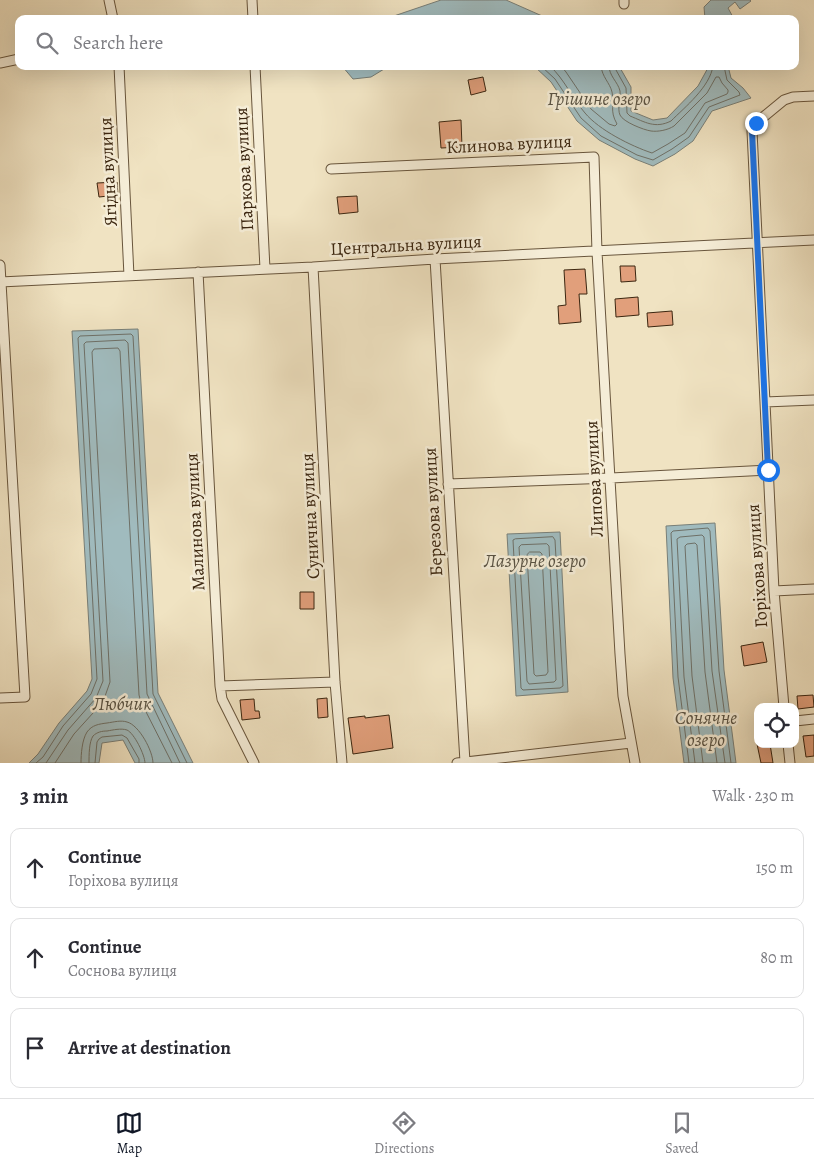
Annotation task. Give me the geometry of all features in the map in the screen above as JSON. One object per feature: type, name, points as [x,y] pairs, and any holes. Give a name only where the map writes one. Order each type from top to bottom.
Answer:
[{"type":"street","points":[[109,0],[113,15]]},
{"type":"street","points":[[252,0],[253,15]]},
{"type":"street","points":[[0,64],[15,60]]},
{"type":"street","name":"Ягідна вулиця","points":[[119,70],[129,276]]},
{"type":"street","name":"Паркова вулиця","points":[[255,70],[265,270]]},
{"type":"street","name":"Горіхова вулиця","points":[[784,703],[774,591],[752,131],[756,123],[784,100],[793,97],[814,96]]},
{"type":"street","name":"Клинова вулиця","points":[[331,169],[594,157],[597,252]]},
{"type":"street","name":"Центральна вулиця","points":[[0,282],[265,270],[435,259],[814,240]]},
{"type":"street","name":"Липова вулиця","points":[[597,252],[620,654],[624,696],[635,763]]},
{"type":"street","name":"Березова вулиця","points":[[435,259],[461,763]]},
{"type":"street","points":[[0,265],[25,697],[0,698]]},
{"type":"street","name":"Сунична вулиця","points":[[313,267],[335,682],[342,763]]},
{"type":"street","name":"Малинова вулиця","points":[[198,272],[220,686],[222,699],[254,763]]},
{"type":"street","points":[[764,402],[814,400]]},
{"type":"street","points":[[448,484],[768,470]]},
{"type":"street","points":[[774,591],[814,589]]},
{"type":"street","points":[[220,686],[335,682]]},
{"type":"street","points":[[799,721],[814,719]]},
{"type":"street","points":[[461,763],[631,742]]},
{"type":"street","points":[[788,748],[790,763]]},
{"type":"water","points":[[441,0],[506,0],[540,15],[397,15]]},
{"type":"water","points":[[711,0],[751,1],[740,9],[735,2],[728,8],[732,15],[705,15],[704,7]]},
{"type":"water","points":[[345,70],[382,70],[371,77],[353,79]]},
{"type":"water","name":"Грішине озеро","points":[[538,70],[621,70],[631,87],[631,111],[653,120],[667,118],[698,86],[707,70],[729,70],[731,78],[751,98],[712,111],[693,141],[653,166],[635,159],[599,140],[577,121],[551,82]]},
{"type":"water","name":"Любчик","points":[[138,329],[158,693],[193,763],[135,763],[123,740],[102,743],[99,763],[29,763],[38,754],[59,723],[87,691],[92,679],[72,331]]},
{"type":"water","name":"Сонячне озеро","points":[[715,523],[724,670],[736,763],[684,763],[673,678],[666,526]]},
{"type":"water","name":"Лазурне озеро","points":[[560,532],[568,692],[516,696],[507,534]]},
{"type":"building","points":[[483,77],[486,91],[471,95],[468,80]]},
{"type":"building","points":[[461,120],[462,147],[441,148],[439,122]]},
{"type":"building","points":[[117,182],[118,195],[99,197],[97,183]]},
{"type":"building","points":[[357,196],[358,212],[339,214],[337,197]]},
{"type":"building","points":[[620,266],[635,266],[636,281],[621,282]]},
{"type":"building","points":[[585,269],[587,294],[579,294],[581,322],[559,324],[558,306],[566,305],[564,270]]},
{"type":"building","points":[[638,297],[639,315],[616,317],[615,299]]},
{"type":"building","points":[[672,311],[673,325],[648,327],[647,313]]},
{"type":"building","points":[[300,592],[314,592],[314,609],[300,609]]},
{"type":"building","points":[[763,642],[767,662],[744,666],[741,646]]},
{"type":"building","points":[[813,695],[814,707],[799,709],[797,696]]},
{"type":"building","points":[[327,698],[328,717],[318,718],[317,699]]},
{"type":"building","points":[[254,699],[255,711],[259,711],[260,718],[242,720],[240,700]]},
{"type":"building","points":[[389,715],[393,748],[353,754],[348,718]]},
{"type":"building","points":[[814,735],[814,756],[806,757],[803,736]]},
{"type":"building","points":[[758,748],[771,748],[773,763],[761,763]]},
{"type":"route","points":[[756,123],[752,131],[768,470]]}]
